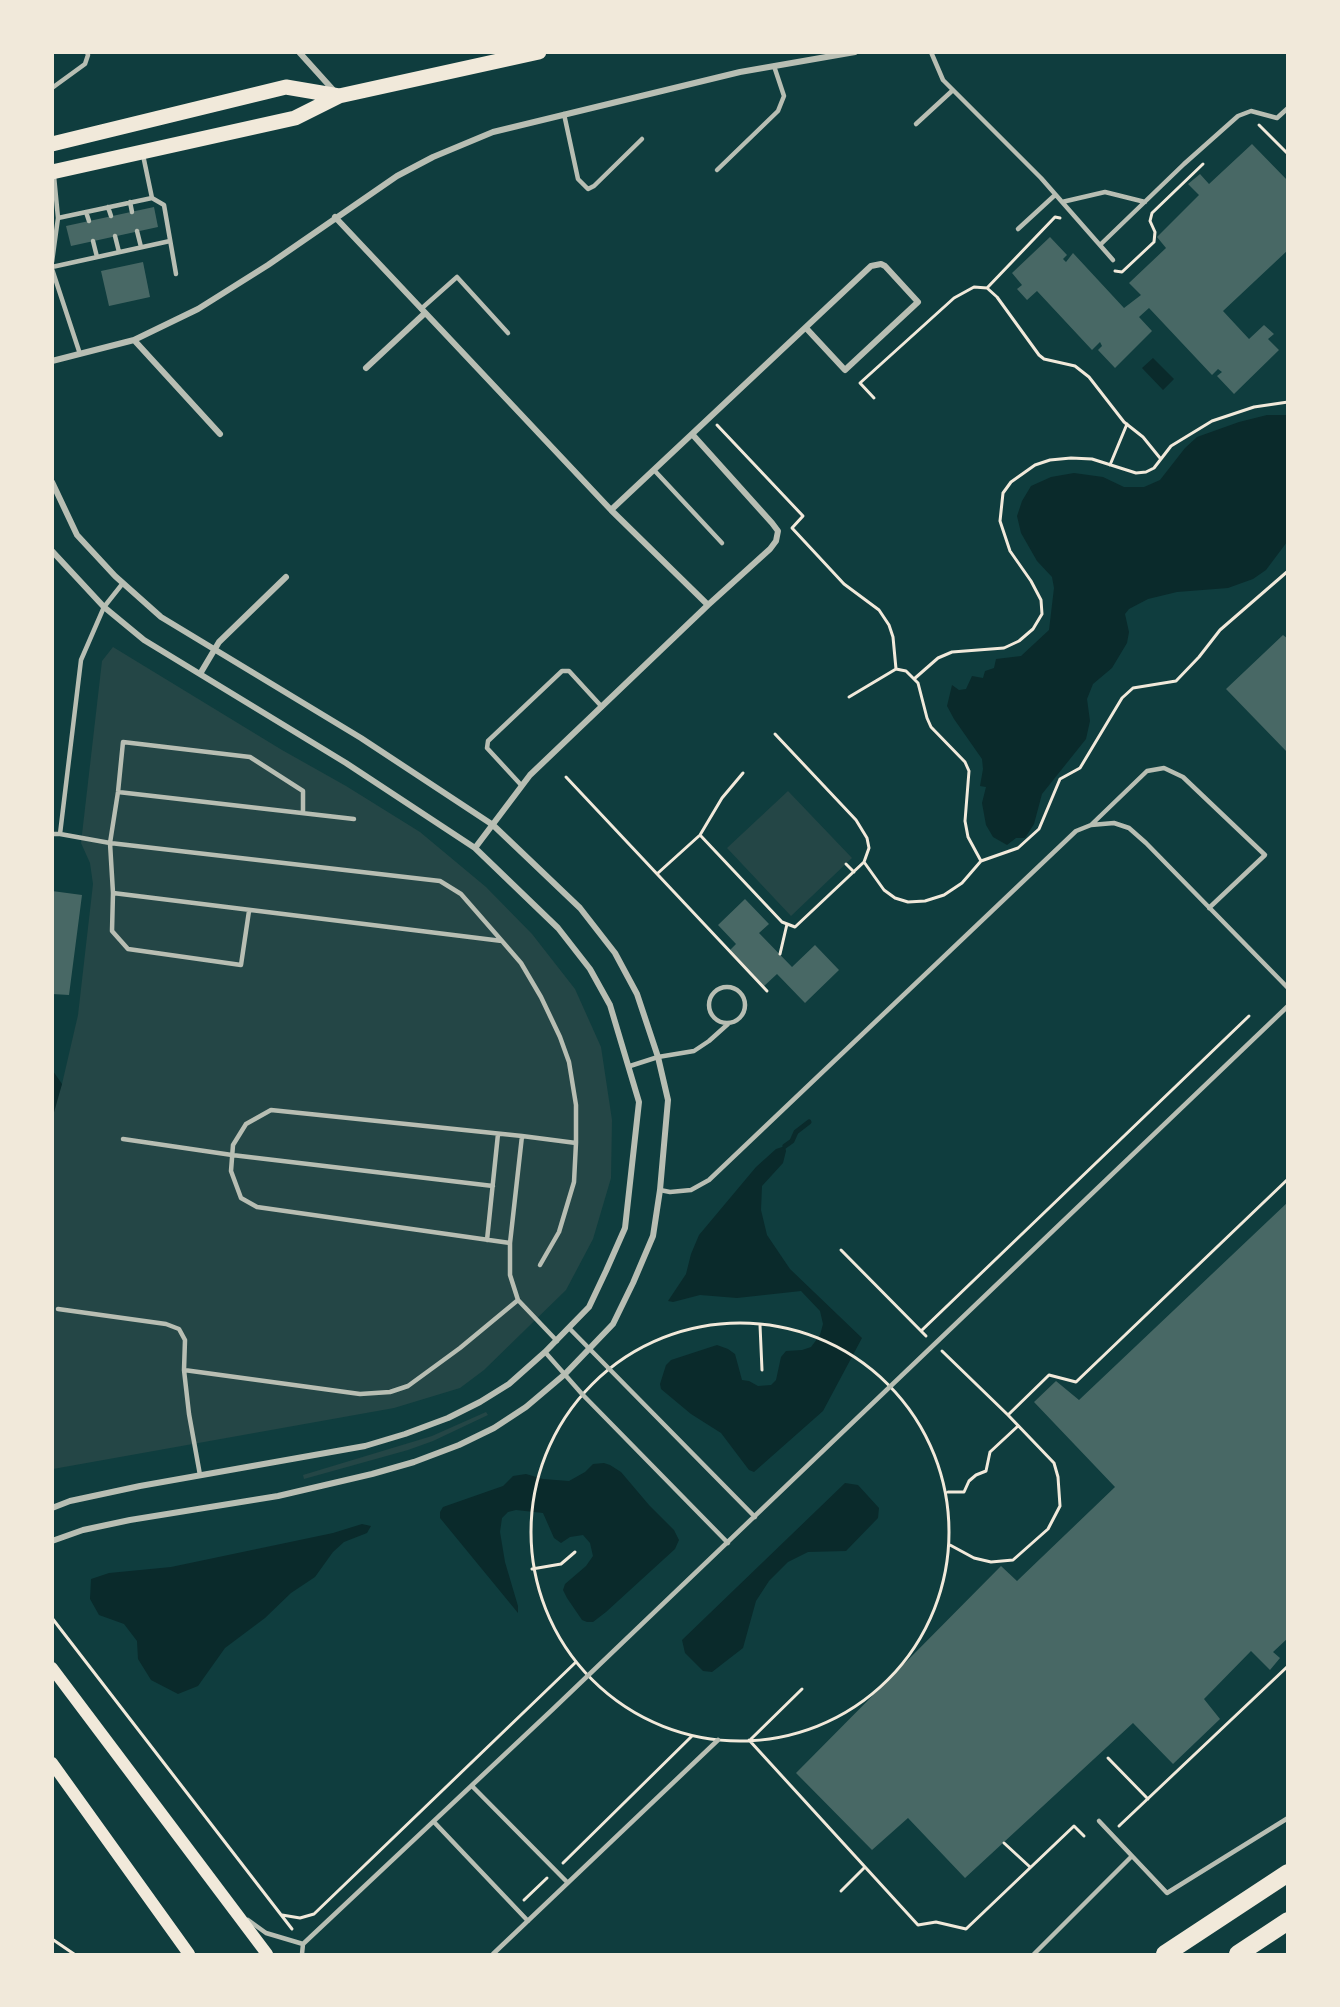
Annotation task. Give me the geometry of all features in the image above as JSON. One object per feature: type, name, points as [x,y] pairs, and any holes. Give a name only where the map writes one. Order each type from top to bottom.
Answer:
[{"type":"highway","points":[[1165,1954],[1287,1873]]},
{"type":"highway","points":[[1238,1954],[1287,1921]]},
{"type":"main road","points":[[53,172],[295,118],[339,96],[540,52]]},
{"type":"main road","points":[[52,144],[286,87],[339,96]]},
{"type":"main road","points":[[52,1668],[267,1954]]},
{"type":"main road","points":[[52,1763],[189,1954]]},
{"type":"street","points":[[299,52],[339,96]]},
{"type":"street","points":[[52,361],[135,340],[198,309],[268,265],[397,176],[433,157],[493,132],[740,72],[855,52]]},
{"type":"street","points":[[335,217],[611,510],[708,605]]},
{"type":"street","points":[[611,510],[806,327],[876,264],[885,266],[918,302],[845,370],[806,327]]},
{"type":"street","points":[[366,368],[423,311]]},
{"type":"street","points":[[135,340],[220,434]]},
{"type":"street","points":[[475,848],[530,775],[776,541],[778,531],[692,434]]},
{"type":"street","points":[[52,482],[77,535],[123,583],[161,616],[361,738],[493,825],[580,908],[615,953],[637,994],[658,1057],[668,1100],[660,1190],[653,1236],[633,1283],[613,1324],[565,1374],[526,1407],[494,1428],[459,1445],[414,1462],[372,1474],[278,1496],[130,1520],[83,1530],[52,1541]]},
{"type":"street","points":[[52,551],[104,607],[144,640],[345,763],[475,848],[558,928],[590,969],[610,1005],[639,1102],[625,1228],[589,1307],[557,1341],[509,1384],[448,1418],[365,1446],[105,1493],[52,1508]]},
{"type":"street","points":[[200,674],[219,642],[286,577]]},
{"type":"lane","points":[[52,88],[85,64],[87,52]]},
{"type":"lane","points":[[931,52],[942,80],[1062,202],[1113,260]]},
{"type":"lane","points":[[717,170],[778,111],[784,96],[774,66]]},
{"type":"lane","points":[[916,124],[953,90]]},
{"type":"lane","points":[[1100,245],[1238,116],[1251,111],[1277,118],[1287,108]]},
{"type":"lane","points":[[564,114],[578,179],[588,189],[594,186],[642,139]]},
{"type":"lane","points":[[142,153],[152,198]]},
{"type":"lane","points":[[53,172],[58,218],[52,266],[80,354]]},
{"type":"lane","points":[[1062,202],[1105,192],[1145,202]]},
{"type":"lane","points":[[1018,229],[1055,195]]},
{"type":"lane","points":[[58,218],[152,198],[164,205],[176,274]]},
{"type":"lane","points":[[130,202],[132,212]]},
{"type":"lane","points":[[108,207],[111,216]]},
{"type":"lane","points":[[86,212],[88,221]]},
{"type":"lane","points":[[137,231],[141,247]]},
{"type":"lane","points":[[115,236],[119,252]]},
{"type":"lane","points":[[93,241],[97,257]]},
{"type":"lane","points":[[52,266],[170,241]]},
{"type":"lane","points":[[423,311],[457,277],[508,333]]},
{"type":"lane","points":[[654,470],[722,543]]},
{"type":"lane","points":[[60,834],[81,660],[104,607],[123,583]]},
{"type":"lane","points":[[522,786],[487,748],[488,741],[562,671],[569,671],[602,707]]},
{"type":"lane","points":[[249,911],[241,965],[128,949],[112,931],[113,894],[110,843],[123,742],[250,756],[303,791],[303,813]]},
{"type":"lane","points":[[1091,825],[1147,771],[1164,768],[1183,777],[1264,855],[1209,908]]},
{"type":"lane","points":[[118,792],[354,819]]},
{"type":"lane","points":[[660,1190],[670,1192],[691,1190],[709,1180],[1076,831],[1091,825],[1113,823],[1128,828],[1146,843],[1287,988]]},
{"type":"lane","points":[[52,834],[110,843],[440,880],[460,894],[521,963],[541,997],[566,1054],[576,1106],[574,1182],[558,1232],[540,1265]]},
{"type":"lane","points":[[113,894],[502,941]]},
{"type":"lane","points":[[630,1066],[658,1057],[694,1051],[728,1024],[736,1022],[746,1007],[744,998],[740,991],[731,987],[723,987],[710,999],[709,1008],[712,1016],[719,1022],[728,1024]]},
{"type":"lane","points":[[302,1954],[303,1944],[728,1543],[1287,1006]]},
{"type":"lane","points":[[510,1243],[257,1207],[241,1198],[231,1171],[233,1145],[246,1124],[271,1110],[576,1143]]},
{"type":"lane","points":[[487,1240],[498,1134]]},
{"type":"lane","points":[[522,1136],[510,1243],[510,1275],[518,1300],[557,1341]]},
{"type":"lane","points":[[123,1139],[232,1155],[493,1186]]},
{"type":"lane","points":[[184,1370],[360,1394],[390,1392],[408,1386],[460,1348],[518,1300]]},
{"type":"lane","points":[[58,1309],[166,1324],[179,1329],[185,1340],[184,1370],[200,1476]]},
{"type":"lane","points":[[569,1328],[755,1517]]},
{"type":"lane","points":[[545,1352],[582,1394],[728,1543]]},
{"type":"lane","points":[[493,1954],[718,1740]]},
{"type":"lane","points":[[472,1786],[568,1883]]},
{"type":"lane","points":[[1099,1821],[1167,1893],[1287,1818]]},
{"type":"lane","points":[[434,1822],[528,1921]]},
{"type":"lane","points":[[1034,1954],[1132,1856]]},
{"type":"lane","points":[[223,1895],[250,1922],[266,1932],[303,1944]]},
{"type":"path","points":[[874,398],[860,383],[954,298],[974,287],[987,288],[997,297],[1039,355],[1076,366],[1089,377],[1127,424],[1153,447],[1161,459]]},
{"type":"path","points":[[914,679],[938,658],[952,652],[1004,648],[1019,641],[1033,629],[1042,614],[1041,600],[1010,551],[1000,521],[1003,493],[1011,482],[1035,465],[1050,460],[1071,458],[1092,459],[1136,473],[1146,472],[1154,468],[1171,446],[1212,421],[1254,407],[1287,402]]},
{"type":"path","points":[[710,417],[802,516],[792,528],[844,584],[879,610],[889,625],[893,637],[896,669]]},
{"type":"path","points":[[1110,465],[1127,424]]},
{"type":"path","points":[[864,862],[884,890],[895,898],[908,902],[925,901],[944,895],[962,883],[981,861],[1018,848],[1039,829],[1060,779],[1080,768],[1122,698],[1133,688],[1176,681],[1220,630],[1287,571]]},
{"type":"path","points":[[849,697],[896,669],[906,672],[918,683],[924,711],[932,728],[965,762],[969,771],[965,821],[968,837],[981,861]]},
{"type":"path","points":[[700,835],[782,922],[795,927],[864,862],[869,848],[867,838],[856,820],[775,734]]},
{"type":"path","points":[[658,873],[700,835],[722,798],[743,773]]},
{"type":"path","points":[[566,777],[767,992]]},
{"type":"path","points":[[846,864],[854,872]]},
{"type":"path","points":[[780,954],[787,924]]},
{"type":"path","points":[[921,1331],[1249,1016]]},
{"type":"path","points":[[1008,1414],[1049,1375],[1076,1382],[1287,1179]]},
{"type":"path","points":[[841,1250],[935,1345],[1008,1414],[1054,1463],[1058,1477],[1060,1506],[1048,1528],[1013,1560],[991,1562],[974,1558],[949,1545]]},
{"type":"path","points":[[745,1323],[760,1325],[780,1327],[830,1344],[856,1359],[891,1387],[913,1411],[936,1452],[948,1492],[950,1558],[931,1618],[908,1658],[882,1684],[837,1720],[783,1735],[749,1740],[702,1740],[656,1723],[612,1698],[567,1652],[538,1599],[532,1569],[531,1520],[537,1475],[549,1443],[582,1394],[609,1370],[643,1347],[702,1326],[745,1323]]},
{"type":"path","points":[[760,1325],[762,1370]]},
{"type":"path","points":[[948,1492],[964,1492],[969,1481],[986,1471],[990,1452],[1018,1426]]},
{"type":"path","points":[[532,1569],[561,1564],[575,1552]]},
{"type":"path","points":[[52,1618],[303,1944]]},
{"type":"path","points":[[280,1915],[300,1918],[314,1914],[576,1662]]},
{"type":"path","points":[[1111,1834],[1287,1666]]},
{"type":"path","points":[[749,1740],[802,1689]]},
{"type":"path","points":[[516,1908],[692,1736]]},
{"type":"path","points":[[749,1740],[918,1925],[936,1922],[966,1929],[1074,1826],[1084,1836]]},
{"type":"path","points":[[1108,1758],[1148,1799]]},
{"type":"path","points":[[1004,1843],[1030,1866]]},
{"type":"path","points":[[841,1891],[866,1866]]},
{"type":"path","points":[[52,1939],[74,1954]]},
{"type":"shaded area","points":[[1153,358],[1174,379],[1163,390],[1142,368]]},
{"type":"shaded area","points":[[1267,415],[1287,415],[1287,542],[1266,570],[1253,579],[1228,588],[1177,592],[1148,599],[1129,609],[1125,614],[1129,632],[1127,643],[1112,668],[1093,684],[1087,699],[1090,721],[1086,739],[1042,794],[1034,824],[1025,838],[1016,838],[1007,845],[993,837],[986,825],[982,803],[986,787],[980,786],[982,759],[947,706],[952,685],[959,690],[966,689],[972,676],[983,678],[985,671],[994,668],[996,659],[1021,656],[1049,630],[1054,588],[1052,577],[1037,561],[1021,533],[1017,516],[1022,501],[1031,486],[1051,477],[1074,473],[1103,477],[1124,487],[1144,487],[1160,480],[1185,448],[1197,437]]},
{"type":"shaded area","points":[[113,647],[420,832],[486,887],[532,934],[575,989],[601,1047],[612,1120],[611,1178],[593,1239],[566,1290],[484,1370],[460,1388],[394,1408],[53,1469],[52,1113],[62,1084],[78,1015],[93,884],[90,863],[81,843],[102,661]]},
{"type":"shaded area","points":[[788,791],[852,858],[791,916],[727,848]]},
{"type":"shaded area","points":[[53,1071],[62,1084],[53,1116]]},
{"type":"shaded area","points":[[785,1146],[783,1163],[762,1186],[761,1210],[767,1235],[790,1269],[862,1338],[823,1411],[754,1472],[749,1470],[721,1433],[691,1414],[661,1389],[660,1384],[666,1365],[671,1360],[717,1345],[735,1354],[742,1380],[758,1386],[771,1385],[776,1380],[781,1357],[786,1351],[811,1347],[820,1335],[823,1324],[820,1311],[801,1291],[737,1298],[700,1295],[673,1302],[668,1301],[686,1274],[699,1235],[756,1167],[776,1149]]},
{"type":"shaded area","points":[[486,1412],[488,1415],[433,1441],[304,1479],[303,1475],[432,1436]]},
{"type":"shaded area","points":[[604,1463],[621,1472],[674,1530],[679,1540],[675,1549],[593,1622],[582,1620],[563,1590],[565,1584],[586,1566],[593,1556],[590,1543],[583,1535],[570,1537],[561,1543],[554,1538],[543,1513],[516,1510],[508,1512],[502,1518],[500,1532],[505,1562],[518,1613],[440,1518],[443,1507],[503,1486],[513,1476],[526,1474],[543,1479],[569,1481],[585,1472],[593,1464]]},
{"type":"shaded area","points":[[845,1483],[858,1485],[879,1508],[878,1518],[846,1551],[808,1552],[788,1562],[769,1581],[756,1601],[743,1648],[712,1672],[703,1671],[685,1653],[682,1640]]},
{"type":"shaded area","points":[[362,1524],[371,1526],[367,1533],[344,1542],[333,1552],[315,1577],[291,1593],[265,1618],[225,1648],[198,1686],[178,1694],[151,1680],[138,1659],[137,1641],[124,1624],[99,1615],[90,1599],[91,1579],[109,1573],[171,1567],[333,1533]]},
{"type":"building","points":[[1252,144],[1288,181],[1288,250],[1223,311],[1249,339],[1264,325],[1274,334],[1268,339],[1279,350],[1234,394],[1217,376],[1222,372],[1218,369],[1212,375],[1149,308],[1139,317],[1152,331],[1115,368],[1098,350],[1102,346],[1100,342],[1092,350],[1037,291],[1027,300],[1017,289],[1022,285],[1012,273],[1050,237],[1067,255],[1063,259],[1066,262],[1073,253],[1124,308],[1141,295],[1129,283],[1166,248],[1157,237],[1199,195],[1188,184],[1200,174],[1209,184]]},
{"type":"building","points":[[154,207],[158,227],[71,246],[66,226]]},
{"type":"building","points":[[143,262],[150,297],[109,306],[101,271]]},
{"type":"building","points":[[1283,635],[1288,639],[1288,753],[1226,689]]},
{"type":"building","points":[[52,891],[82,895],[69,995],[52,994]]},
{"type":"building","points":[[745,899],[769,924],[759,933],[792,967],[815,945],[839,970],[805,1003],[777,974],[763,987],[729,951],[736,944],[718,925]]},
{"type":"building","points":[[1288,1202],[1288,1638],[1273,1652],[1280,1658],[1270,1670],[1251,1651],[1204,1699],[1220,1719],[1173,1764],[1133,1723],[965,1878],[908,1818],[872,1850],[796,1773],[1001,1566],[1017,1581],[1115,1487],[1034,1402],[1056,1381],[1079,1400]]},
{"type":"waterway","points":[[785,1146],[792,1141],[796,1132],[809,1122]]}]
